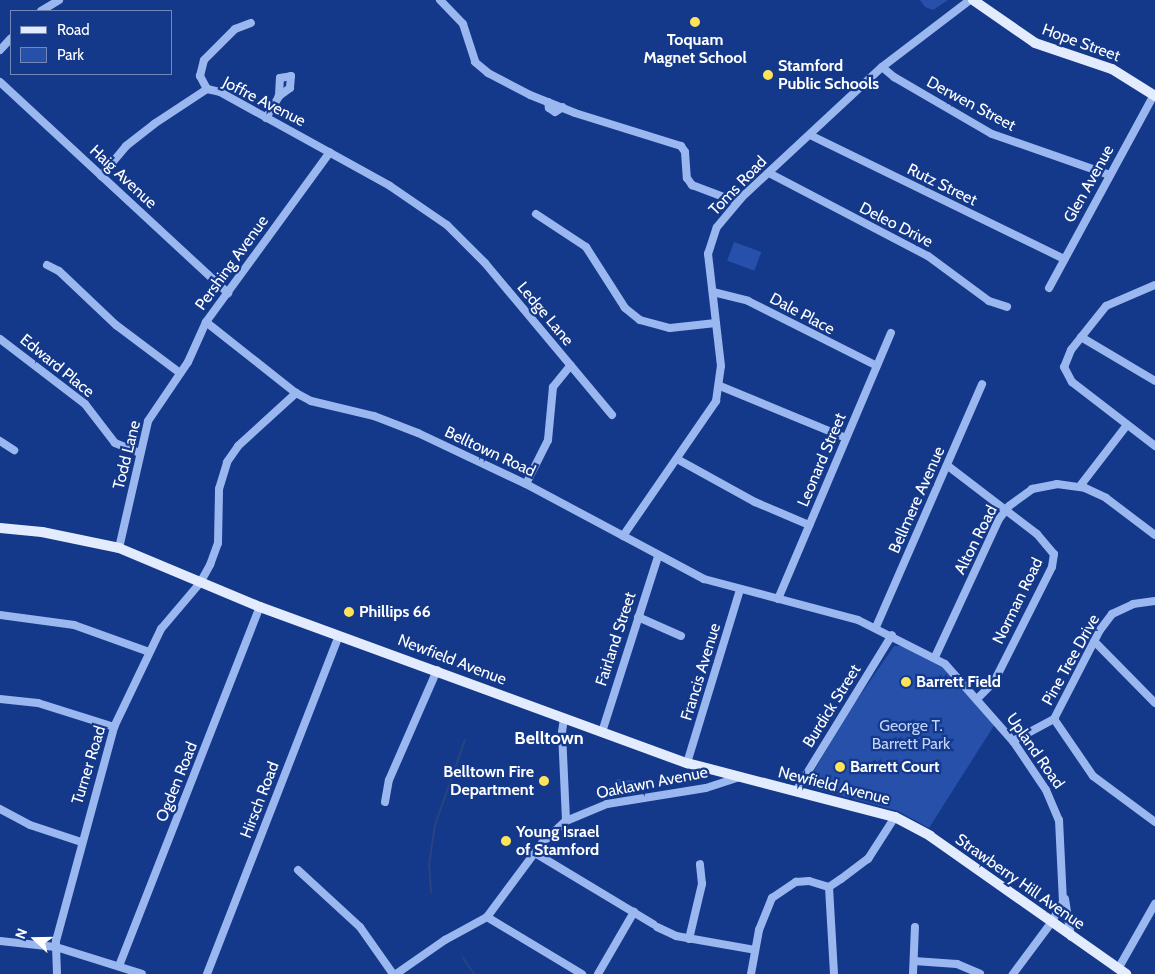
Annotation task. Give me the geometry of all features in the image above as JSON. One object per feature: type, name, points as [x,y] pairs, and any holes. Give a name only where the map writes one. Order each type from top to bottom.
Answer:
[{"type":"main road","name":"Hope Street","points":[[971,0],[1035,42],[1112,69],[1154,95]]},
{"type":"main road","name":"Newfield Avenue","points":[[0,528],[42,532],[119,548],[200,584],[260,607],[437,670],[687,763],[737,778],[796,791],[895,817]]},
{"type":"main road","name":"Strawberry Hill Avenue","points":[[895,817],[930,836],[1051,923],[1122,971]]},
{"type":"street","points":[[43,10],[59,0]]},
{"type":"street","points":[[440,0],[463,24],[472,55],[481,68],[548,102],[681,146],[685,152],[687,178],[692,186],[737,202]]},
{"type":"street","name":"Toms Road","points":[[623,536],[713,408],[720,386],[713,292],[708,260],[710,241],[717,227],[737,202],[882,67],[971,0]]},
{"type":"street","points":[[207,89],[200,76],[204,60],[235,29],[251,23]]},
{"type":"street","points":[[0,50],[10,39]]},
{"type":"street","name":"Derwen Street","points":[[882,67],[894,77],[997,136],[1110,175]]},
{"type":"street","name":"Haig Avenue","points":[[0,82],[228,292]]},
{"type":"street","name":"Joffre Avenue","points":[[100,176],[136,137],[207,89],[220,92],[330,152],[427,210]]},
{"type":"street","name":"Glen Avenue","points":[[1049,288],[1154,95]]},
{"type":"street","points":[[266,118],[279,96]]},
{"type":"street","name":"Rutz Street","points":[[810,135],[1064,259]]},
{"type":"street","name":"Pershing Avenue","points":[[296,393],[206,322],[330,152]]},
{"type":"street","name":"Deleo Drive","points":[[769,173],[928,256],[989,301],[1007,307]]},
{"type":"street","name":"Ledge Lane","points":[[427,210],[464,240],[571,365],[553,387],[548,440],[526,484]]},
{"type":"street","points":[[536,214],[586,248],[625,308],[640,320],[670,328],[716,324]]},
{"type":"street","points":[[47,265],[59,271],[116,325],[180,373]]},
{"type":"street","points":[[1155,285],[1106,306],[1066,357],[1064,371],[1072,382],[1155,446]]},
{"type":"street","name":"Dale Place","points":[[713,292],[748,301],[877,366]]},
{"type":"street","name":"Todd Lane","points":[[119,548],[148,421],[180,373],[206,322]]},
{"type":"street","name":"Leonard Street","points":[[778,599],[891,333]]},
{"type":"street","points":[[1081,337],[1155,380]]},
{"type":"street","name":"Edward Place","points":[[0,339],[85,404],[115,443],[140,453]]},
{"type":"street","points":[[571,365],[612,415]]},
{"type":"street","name":"Bellmere Avenue","points":[[876,628],[982,384]]},
{"type":"street","points":[[720,386],[846,438]]},
{"type":"street","points":[[200,584],[218,543],[219,490],[227,462],[244,440],[296,393]]},
{"type":"street","name":"Belltown Road","points":[[296,393],[311,401],[395,423],[526,484],[704,579],[740,590],[832,612],[876,628]]},
{"type":"street","points":[[1080,486],[1128,425]]},
{"type":"street","points":[[0,441],[14,450]]},
{"type":"street","points":[[677,459],[755,502],[809,525]]},
{"type":"street","name":"Norman Road","points":[[948,466],[1050,546],[1054,560],[994,682],[978,698]]},
{"type":"street","name":"Alton Road","points":[[935,657],[1005,510],[1037,486],[1080,486],[1106,498],[1155,536]]},
{"type":"street","name":"Fairland Street","points":[[602,732],[658,556]]},
{"type":"street","name":"Turner Road","points":[[56,974],[56,947],[81,842],[114,727],[150,652],[166,624],[200,584]]},
{"type":"street","name":"Francis Avenue","points":[[687,763],[740,590]]},
{"type":"street","name":"Pine Tree Drive","points":[[1014,741],[1054,719],[1094,641],[1106,622],[1119,610],[1155,601]]},
{"type":"street","name":"Ogden Road","points":[[119,966],[260,607]]},
{"type":"street","points":[[0,615],[74,625],[150,652]]},
{"type":"street","points":[[638,617],[681,636]]},
{"type":"street","name":"Upland Road","points":[[876,628],[935,657],[978,698],[1014,741],[1046,790],[1057,813],[1064,890],[1071,937]]},
{"type":"street","name":"Burdick Street","points":[[796,791],[892,635]]},
{"type":"street","name":"Hirsch Road","points":[[206,974],[339,636]]},
{"type":"street","points":[[1094,641],[1155,703]]},
{"type":"street","points":[[385,802],[389,780],[437,670]]},
{"type":"street","points":[[0,699],[38,703],[114,727]]},
{"type":"street","points":[[564,718],[562,732],[566,821]]},
{"type":"street","points":[[1054,719],[1093,776],[1155,822]]},
{"type":"street","name":"Oaklawn Avenue","points":[[395,974],[445,940],[487,917],[535,853],[566,821],[607,804],[706,788],[737,778]]},
{"type":"street","points":[[0,810],[30,825],[81,842]]},
{"type":"street","points":[[752,974],[755,950],[765,913],[777,893],[790,884],[802,881],[829,887],[868,859],[895,817]]},
{"type":"street","points":[[535,853],[655,925],[689,939],[755,950]]},
{"type":"street","points":[[689,939],[702,884],[700,864]]},
{"type":"street","points":[[298,870],[360,927],[395,974]]},
{"type":"street","points":[[829,887],[834,974]]},
{"type":"street","name":"Upland Road","points":[[1013,974],[1051,923],[1063,902],[1064,890]]},
{"type":"street","points":[[1122,971],[1155,904]]},
{"type":"street","points":[[598,974],[634,912]]},
{"type":"street","points":[[487,917],[582,974]]},
{"type":"street","points":[[913,974],[915,927]]},
{"type":"street","points":[[0,941],[56,947],[142,974]]},
{"type":"street","points":[[914,960],[958,964],[980,974]]},
{"type":"green space","points":[[920,0],[948,0],[933,10],[925,7]]},
{"type":"green space","points":[[734,242],[761,252],[754,271],[727,261]]},
{"type":"green space","name":"George T. Barrett Park","points":[[894,646],[903,646],[942,666],[995,724],[929,828],[898,811],[805,786],[850,710]]},
{"type":"green space","points":[[617,779],[636,781],[636,794],[616,796]]},
{"type":"waterway","points":[[431,892],[429,865],[435,825],[465,740]]},
{"type":"waterway","points":[[463,958],[474,974]]},
{"type":"place","name":"Toquam Magnet School","points":[[695,22]]},
{"type":"place","name":"Stamford Public Schools","points":[[768,75]]},
{"type":"place","name":"Phillips 66","points":[[349,612]]},
{"type":"place","name":"Barrett Field","points":[[906,682]]},
{"type":"place","name":"Barrett Court","points":[[840,767]]},
{"type":"place","name":"Belltown Fire Department","points":[[544,781]]},
{"type":"place","name":"Young Israel of Stamford","points":[[506,841]]},
{"type":"district","name":"Belltown","points":[[549,738]]}]
